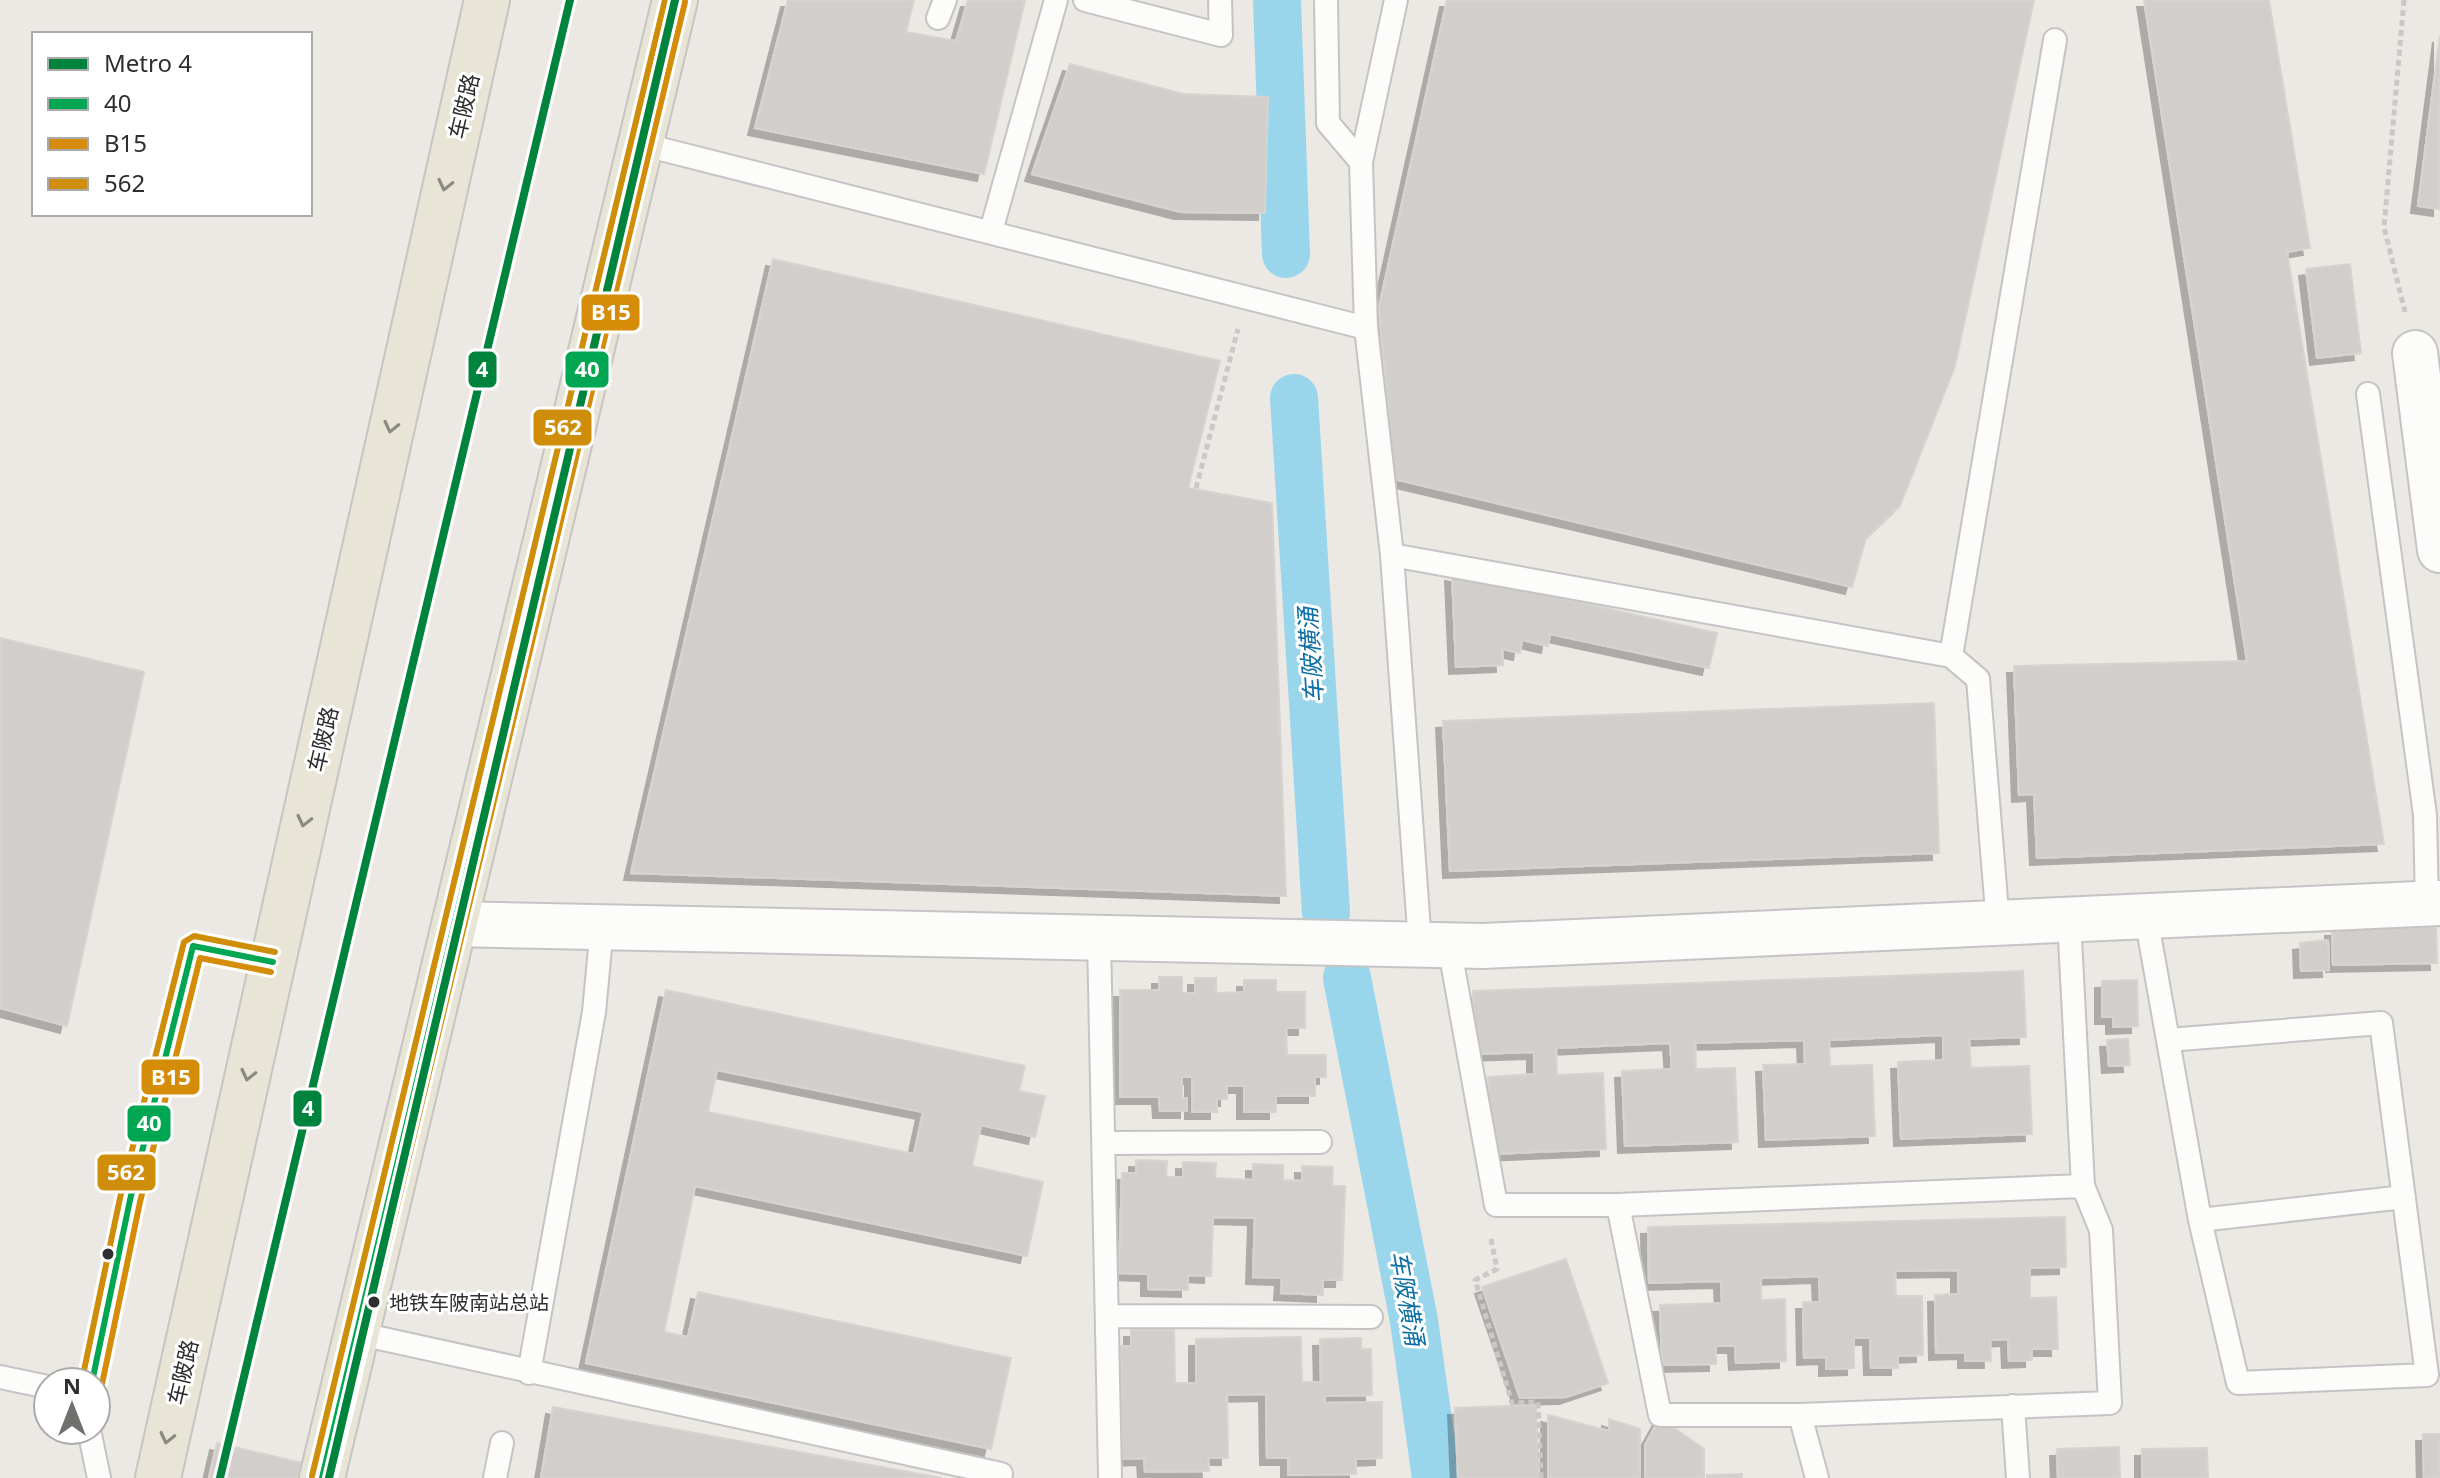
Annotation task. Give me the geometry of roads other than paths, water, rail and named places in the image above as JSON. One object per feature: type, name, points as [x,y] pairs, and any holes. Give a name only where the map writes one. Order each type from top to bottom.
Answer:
[{"type":"main road","name":"车陂路","points":[[158,1478],[487,0]]},
{"type":"main road","points":[[322,1478],[675,0]]},
{"type":"street","points":[[2415,353],[2440,550]]},
{"type":"street","points":[[455,924],[1434,945],[2434,904]]},
{"type":"lane","points":[[991,231],[1056,0]]},
{"type":"lane","points":[[1085,0],[1221,35],[1220,0]]},
{"type":"lane","points":[[1326,0],[1328,123],[1361,162]]},
{"type":"lane","points":[[1396,0],[1361,162],[1366,328],[1434,945],[1496,1205],[1618,1205],[2083,1186]]},
{"type":"lane","points":[[1951,656],[2055,40]]},
{"type":"lane","points":[[641,144],[1366,328]]},
{"type":"lane","points":[[2368,394],[2425,815],[2434,904]]},
{"type":"lane","points":[[1392,555],[1951,656],[1978,679],[1998,924]]},
{"type":"lane","points":[[2146,917],[2200,1220],[2238,1383],[2427,1375],[2381,1023],[2168,1040]]},
{"type":"lane","points":[[1618,1205],[1660,1415],[1800,1415],[2110,1403],[2101,1230],[2083,1186],[2069,920]]},
{"type":"lane","points":[[529,1373],[594,1012],[602,927]]},
{"type":"lane","points":[[1099,937],[1106,1143],[1110,1476]]},
{"type":"lane","points":[[95,1366],[130,1200],[193,946],[273,962]]},
{"type":"lane","points":[[1106,1143],[1320,1142]]},
{"type":"lane","points":[[2200,1220],[2404,1197]]},
{"type":"lane","points":[[1108,1316],[1371,1317]]},
{"type":"lane","points":[[356,1333],[1001,1474]]},
{"type":"lane","points":[[0,1377],[32,1384]]},
{"type":"lane","points":[[2013,1406],[2018,1478]]},
{"type":"lane","points":[[1800,1415],[1817,1478]]},
{"type":"lane","points":[[495,1478],[502,1443]]},
{"type":"lane","points":[[92,1446],[99,1478]]},
{"type":"waterway","name":"车陂横涌","points":[[1277,0],[1286,254]]},
{"type":"waterway","name":"车陂横涌","points":[[1294,398],[1326,912]]},
{"type":"waterway","name":"车陂横涌","points":[[1347,978],[1414,1321],[1436,1478]]},
{"type":"metro line","name":"4","points":[[220,1478],[570,0]]},
{"type":"metro line","name":"4","points":[[329,1478],[675,0]]},
{"type":"place","name":"地铁车陂南站总站","points":[[374,1302]]}]
